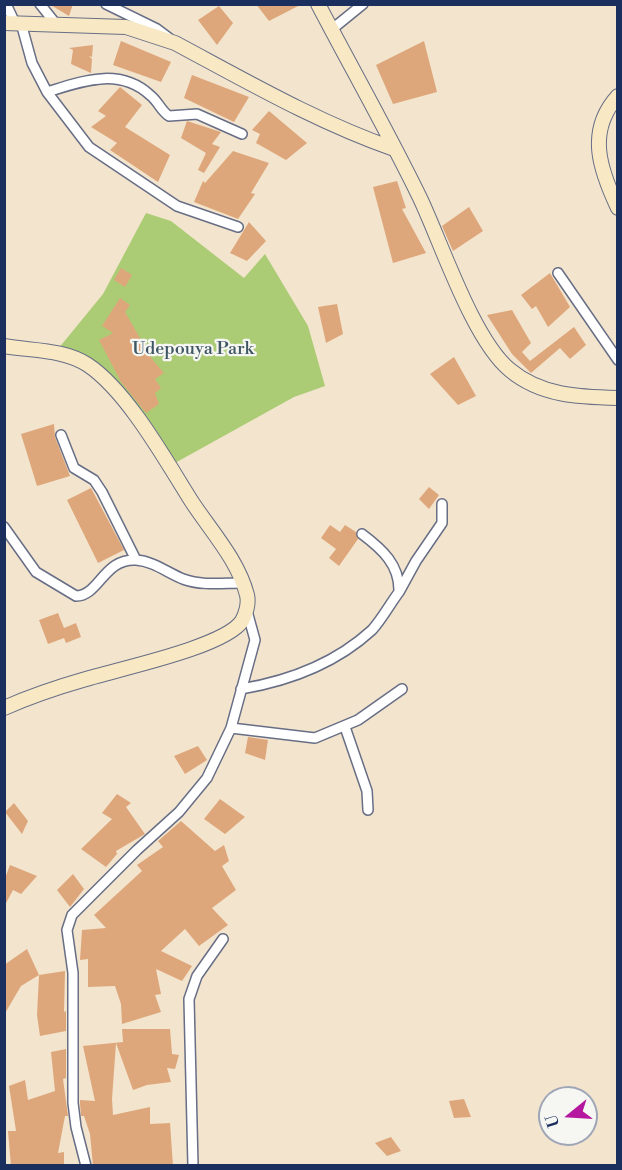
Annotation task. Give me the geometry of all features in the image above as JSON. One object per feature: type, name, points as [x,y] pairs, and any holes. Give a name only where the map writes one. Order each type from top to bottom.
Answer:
[{"type":"street","points":[[6,4],[47,92],[89,147],[177,206],[238,226]]},
{"type":"street","points":[[40,4],[56,24]]},
{"type":"street","points":[[106,4],[157,29],[175,44]]},
{"type":"street","points":[[318,4],[420,199],[444,257],[474,317],[507,369],[527,384],[553,393],[582,398],[618,398]]},
{"type":"street","points":[[332,30],[363,4]]},
{"type":"street","points":[[14,23],[126,27],[175,44],[303,112],[342,130],[394,149]]},
{"type":"street","points":[[47,92],[100,77],[119,78],[150,95],[169,116],[197,114],[242,134]]},
{"type":"street","points":[[618,96],[606,109],[598,131],[600,166],[618,208]]},
{"type":"street","points":[[558,273],[618,360]]},
{"type":"street","points":[[4,346],[77,358],[91,367],[124,402],[161,450],[240,573],[248,597],[247,611],[255,640],[231,728],[207,778],[179,812],[72,915],[69,923],[67,930],[73,973],[75,1017],[73,1103],[86,1166]]},
{"type":"street","points":[[61,435],[74,468],[94,480],[102,492],[136,560]]},
{"type":"street","points":[[241,689],[276,682],[333,660],[373,628],[399,592],[416,561],[442,523],[441,504]]},
{"type":"street","points":[[4,527],[36,572],[76,596],[89,591],[105,572],[118,562],[136,560],[200,583],[242,583]]},
{"type":"street","points":[[362,534],[384,551],[393,564],[399,592]]},
{"type":"street","points":[[5,707],[38,693],[185,651],[214,640],[230,632],[242,622],[247,611]]},
{"type":"street","points":[[231,728],[315,738],[345,726],[402,689]]},
{"type":"street","points":[[345,726],[367,790],[368,810]]},
{"type":"street","points":[[193,1166],[189,999],[197,976],[223,939]]},
{"type":"green space","name":"Udepouya Park","points":[[146,213],[171,221],[244,278],[265,254],[308,326],[325,386],[294,397],[175,463],[106,386],[58,349],[103,294]]},
{"type":"building","points":[[49,4],[73,4],[69,16]]},
{"type":"building","points":[[256,4],[302,4],[269,21]]},
{"type":"building","points":[[219,6],[233,23],[217,45],[198,20]]},
{"type":"building","points":[[121,41],[171,62],[161,82],[113,65]]},
{"type":"building","points":[[424,41],[437,92],[393,104],[376,65]]},
{"type":"building","points":[[93,45],[92,57],[89,56],[92,59],[91,73],[71,64],[73,50],[69,48]]},
{"type":"building","points":[[192,75],[249,97],[234,122],[184,98]]},
{"type":"building","points":[[120,87],[142,105],[125,127],[170,155],[158,182],[110,150],[117,143],[91,127],[106,116],[98,111]]},
{"type":"building","points":[[269,111],[307,143],[286,160],[256,143],[260,134],[252,130]]},
{"type":"building","points":[[187,121],[221,132],[212,144],[220,147],[204,173],[198,170],[206,153],[181,138]]},
{"type":"building","points":[[233,151],[269,163],[251,193],[255,194],[238,219],[194,202],[203,181],[205,183]]},
{"type":"building","points":[[397,181],[406,208],[402,209],[426,253],[393,263],[373,187]]},
{"type":"building","points":[[469,207],[483,231],[453,251],[442,226]]},
{"type":"building","points":[[249,222],[266,241],[247,261],[230,253]]},
{"type":"building","points":[[121,268],[132,275],[125,287],[114,280]]},
{"type":"building","points":[[550,273],[570,307],[548,327],[536,306],[532,309],[521,295]]},
{"type":"building","points":[[120,298],[130,305],[125,312],[152,359],[164,373],[155,379],[161,388],[155,393],[159,404],[146,413],[121,382],[99,340],[113,333],[102,326]]},
{"type":"building","points":[[337,304],[343,334],[326,343],[318,307]]},
{"type":"building","points":[[512,310],[531,343],[522,352],[530,361],[574,327],[586,345],[570,359],[560,348],[531,373],[512,354],[487,315]]},
{"type":"building","points":[[454,357],[476,396],[458,405],[430,374]]},
{"type":"building","points":[[54,424],[55,437],[70,476],[37,486],[21,434]]},
{"type":"building","points":[[429,487],[439,495],[429,509],[419,499]]},
{"type":"building","points":[[91,488],[124,550],[98,563],[67,500]]},
{"type":"building","points":[[330,525],[340,532],[345,525],[356,532],[358,539],[339,566],[329,558],[336,549],[321,538]]},
{"type":"building","points":[[58,613],[64,628],[76,623],[81,637],[66,643],[64,638],[48,644],[39,620]]},
{"type":"building","points":[[248,737],[268,740],[265,760],[245,753]]},
{"type":"building","points":[[198,746],[207,760],[185,774],[174,756]]},
{"type":"building","points":[[117,794],[131,803],[126,807],[145,834],[116,851],[117,854],[106,867],[81,849],[112,819],[102,813]]},
{"type":"building","points":[[220,799],[245,817],[225,834],[204,819]]},
{"type":"building","points":[[14,803],[28,821],[22,834],[5,812]]},
{"type":"building","points":[[181,821],[215,851],[224,845],[229,861],[222,866],[236,890],[212,908],[228,925],[199,946],[185,929],[161,951],[192,966],[182,981],[156,969],[161,994],[155,995],[161,1012],[122,1024],[121,1004],[115,986],[88,987],[88,959],[80,960],[82,930],[106,928],[94,915],[142,871],[137,865],[163,847],[158,841]]},
{"type":"building","points":[[10,865],[37,876],[21,894],[13,890],[4,907],[4,881]]},
{"type":"building","points":[[73,874],[84,889],[70,907],[57,890]]},
{"type":"building","points":[[27,949],[39,975],[21,986],[4,1015],[4,965]]},
{"type":"building","points":[[65,971],[66,1031],[40,1036],[37,1015],[39,975]]},
{"type":"building","points":[[122,1029],[170,1029],[172,1054],[179,1055],[175,1069],[167,1068],[171,1082],[147,1085],[133,1090],[116,1043],[112,1099],[113,1115],[150,1107],[150,1124],[170,1123],[173,1166],[93,1166],[90,1134],[84,1116],[81,1116],[80,1100],[95,1101],[83,1046],[123,1042]]},
{"type":"building","points":[[66,1049],[66,1078],[63,1079],[68,1116],[65,1116],[58,1153],[64,1152],[64,1166],[11,1166],[8,1131],[16,1131],[9,1086],[25,1080],[28,1100],[55,1091],[51,1052]]},
{"type":"building","points":[[464,1099],[471,1117],[454,1118],[449,1101]]},
{"type":"building","points":[[391,1137],[401,1151],[387,1156],[375,1143]]}]
